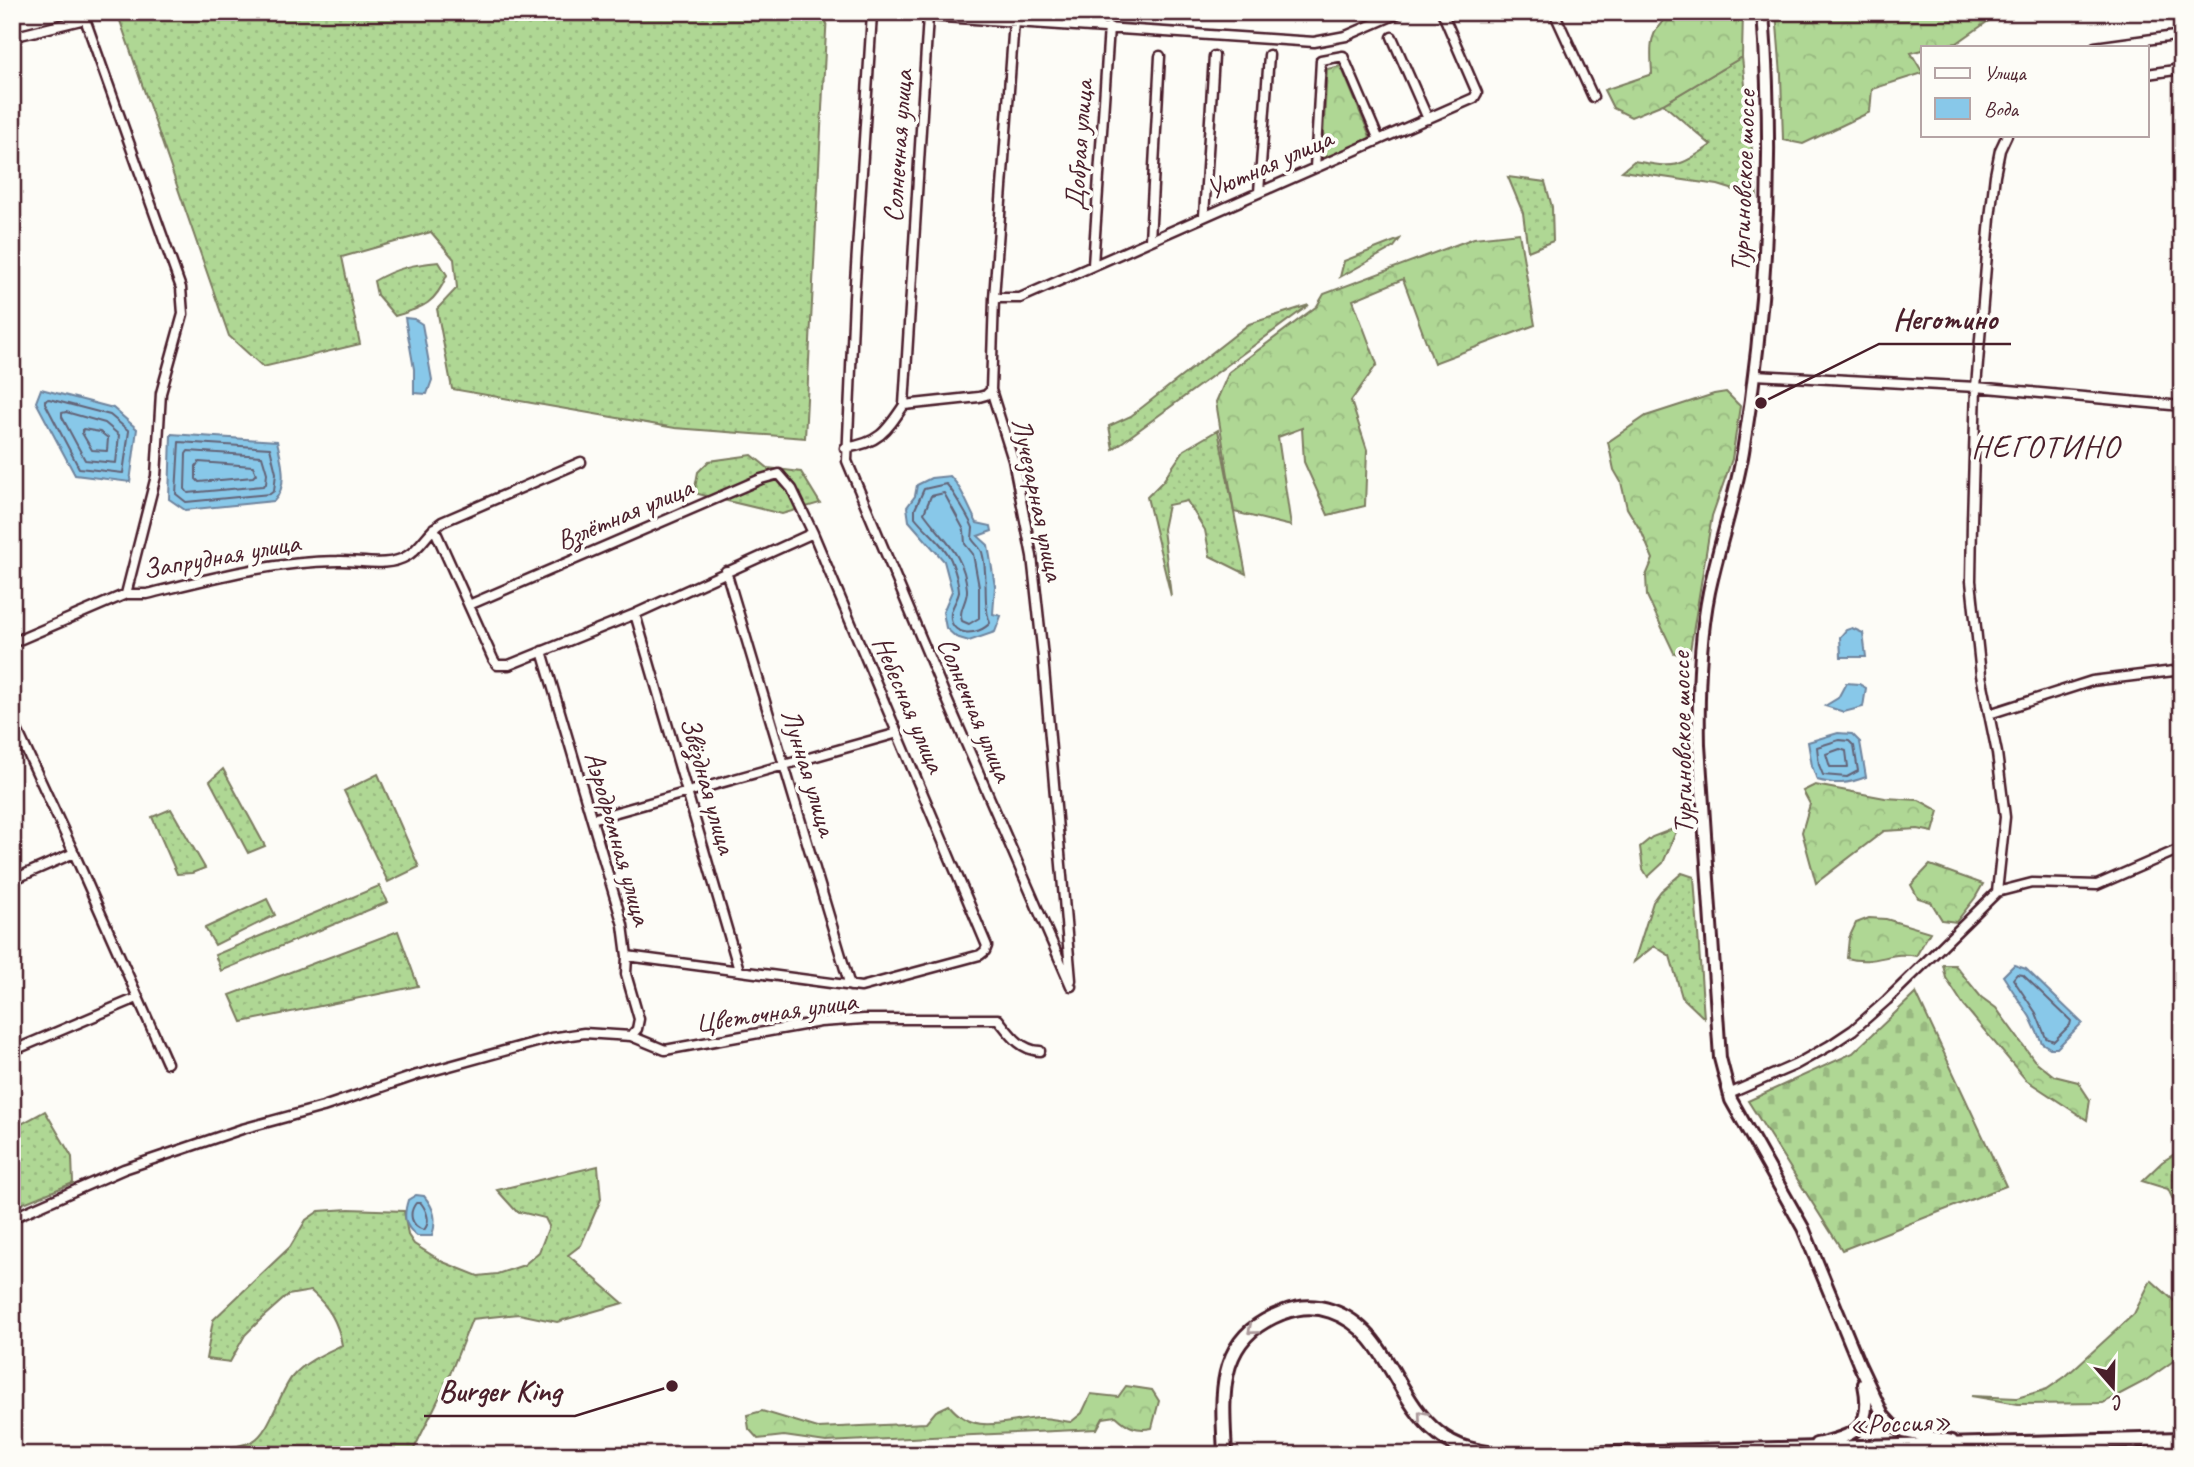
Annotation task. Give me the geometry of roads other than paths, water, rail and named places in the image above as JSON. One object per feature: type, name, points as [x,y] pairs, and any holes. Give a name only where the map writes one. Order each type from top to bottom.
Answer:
[{"type":"main road","name":"Тургиновское шоссе","points":[[1763,12],[1770,156],[1755,375],[1742,457],[1709,596],[1702,642],[1699,699],[1699,758],[1722,1070],[1729,1094],[1745,1126],[1803,1228],[1883,1415],[1896,1428],[1912,1434],[1968,1444]]},
{"type":"main road","points":[[1225,1455],[1223,1410],[1228,1363],[1249,1331],[1275,1315],[1305,1307],[1326,1309],[1353,1321],[1372,1339],[1418,1411],[1437,1432],[1469,1451],[1502,1455]]},
{"type":"main road","name":"Тургиновское шоссе","points":[[1793,1449],[1843,1438],[1859,1426],[1867,1401],[1859,1364]]},
{"type":"main road","name":"«Россия»","points":[[1535,1455],[2182,1439]]},
{"type":"street","points":[[1013,21],[1322,41],[1346,36],[1401,12]]},
{"type":"street","name":"Уютная улица","points":[[994,298],[1020,298],[1474,98],[1477,94],[1442,12]]},
{"type":"street","points":[[1554,12],[1594,97]]},
{"type":"street","name":"Солнечная улица","points":[[872,13],[845,448],[850,472],[1071,986]]},
{"type":"street","points":[[12,37],[86,16],[181,288],[183,314],[161,393],[156,475],[126,594]]},
{"type":"street","name":"Солнечная улица","points":[[904,405],[928,16],[1013,21]]},
{"type":"street","name":"Лучезарная улица","points":[[1013,21],[994,298],[991,390],[1013,460],[1032,556],[1071,986]]},
{"type":"street","name":"Добрая улица","points":[[1093,265],[1109,27]]},
{"type":"street","points":[[2102,46],[2182,35]]},
{"type":"street","points":[[1392,37],[1428,118]]},
{"type":"street","points":[[1259,192],[1269,55]]},
{"type":"street","points":[[1315,168],[1321,60],[1343,55],[1379,140]]},
{"type":"street","points":[[1150,240],[1160,56]]},
{"type":"street","points":[[1204,216],[1214,56]]},
{"type":"street","points":[[2148,74],[2182,69]]},
{"type":"street","points":[[1997,892],[2005,817],[1997,753],[1981,675],[1971,581],[1976,387],[1995,175],[2000,150],[2007,136]]},
{"type":"street","points":[[1755,375],[1976,387],[2182,406]]},
{"type":"street","points":[[845,448],[864,445],[878,439],[890,427],[904,405],[979,397],[991,390]]},
{"type":"street","points":[[581,462],[433,528],[497,665],[509,665],[635,614],[813,534]]},
{"type":"street","name":"Взлётная улица","points":[[469,605],[769,476],[779,474],[792,489]]},
{"type":"street","name":"Небесная улица","points":[[792,489],[987,946],[980,955],[861,988],[850,986]]},
{"type":"street","name":"Запрудная улица","points":[[12,643],[126,594],[147,594],[276,564],[389,562],[407,557],[433,528]]},
{"type":"street","name":"Лунная улица","points":[[726,571],[850,986]]},
{"type":"street","name":"Звёздная улица","points":[[635,614],[739,970]]},
{"type":"street","name":"Аэродромная улица","points":[[542,652],[623,925],[626,974],[639,1019],[637,1029],[631,1036]]},
{"type":"street","points":[[1989,714],[2092,681],[2182,670]]},
{"type":"street","points":[[12,719],[167,1063]]},
{"type":"street","points":[[592,819],[898,733]]},
{"type":"street","points":[[1729,1094],[1795,1065],[1853,1030],[1997,892],[2032,883],[2097,885],[2182,848]]},
{"type":"street","points":[[12,880],[74,853]]},
{"type":"street","points":[[627,956],[850,986]]},
{"type":"street","points":[[12,1051],[137,998]]},
{"type":"street","name":"Цветочная улица","points":[[12,1218],[124,1169],[242,1129],[551,1038],[584,1033],[631,1036],[665,1050],[820,1022],[864,1019],[998,1019],[1016,1041],[1029,1050],[1040,1051]]},
{"type":"water","points":[[405,318],[422,324],[432,380],[427,394],[414,393],[414,369]]},
{"type":"water","points":[[41,389],[113,408],[137,429],[130,482],[75,475],[36,402]]},
{"type":"water","points":[[171,434],[277,441],[283,472],[279,495],[274,501],[185,510],[169,499]]},
{"type":"water","points":[[950,476],[962,492],[977,523],[991,526],[992,531],[978,536],[988,545],[995,586],[993,614],[1001,616],[995,632],[969,641],[956,637],[946,628],[943,612],[952,591],[944,561],[909,521],[907,507],[915,496],[917,485],[931,478]]},
{"type":"water","points":[[1852,628],[1863,633],[1866,657],[1841,657],[1840,637]]},
{"type":"water","points":[[1846,683],[1859,684],[1866,688],[1863,707],[1844,712],[1825,706],[1838,698]]},
{"type":"water","points":[[1838,733],[1852,734],[1860,742],[1866,777],[1842,783],[1817,780],[1808,742]]},
{"type":"water","points":[[2014,965],[2026,969],[2082,1023],[2057,1048],[2050,1048],[2042,1043],[2030,1017],[2003,976]]},
{"type":"water","points":[[416,1195],[424,1196],[433,1210],[435,1220],[432,1236],[417,1236],[407,1224],[405,1211],[408,1200]]},
{"type":"place","name":"Неготино","points":[[1761,403]]},
{"type":"place","name":"Burger King","points":[[672,1386]]},
{"type":"district","name":"НЕГОТИНО","points":[[2046,446]]}]
